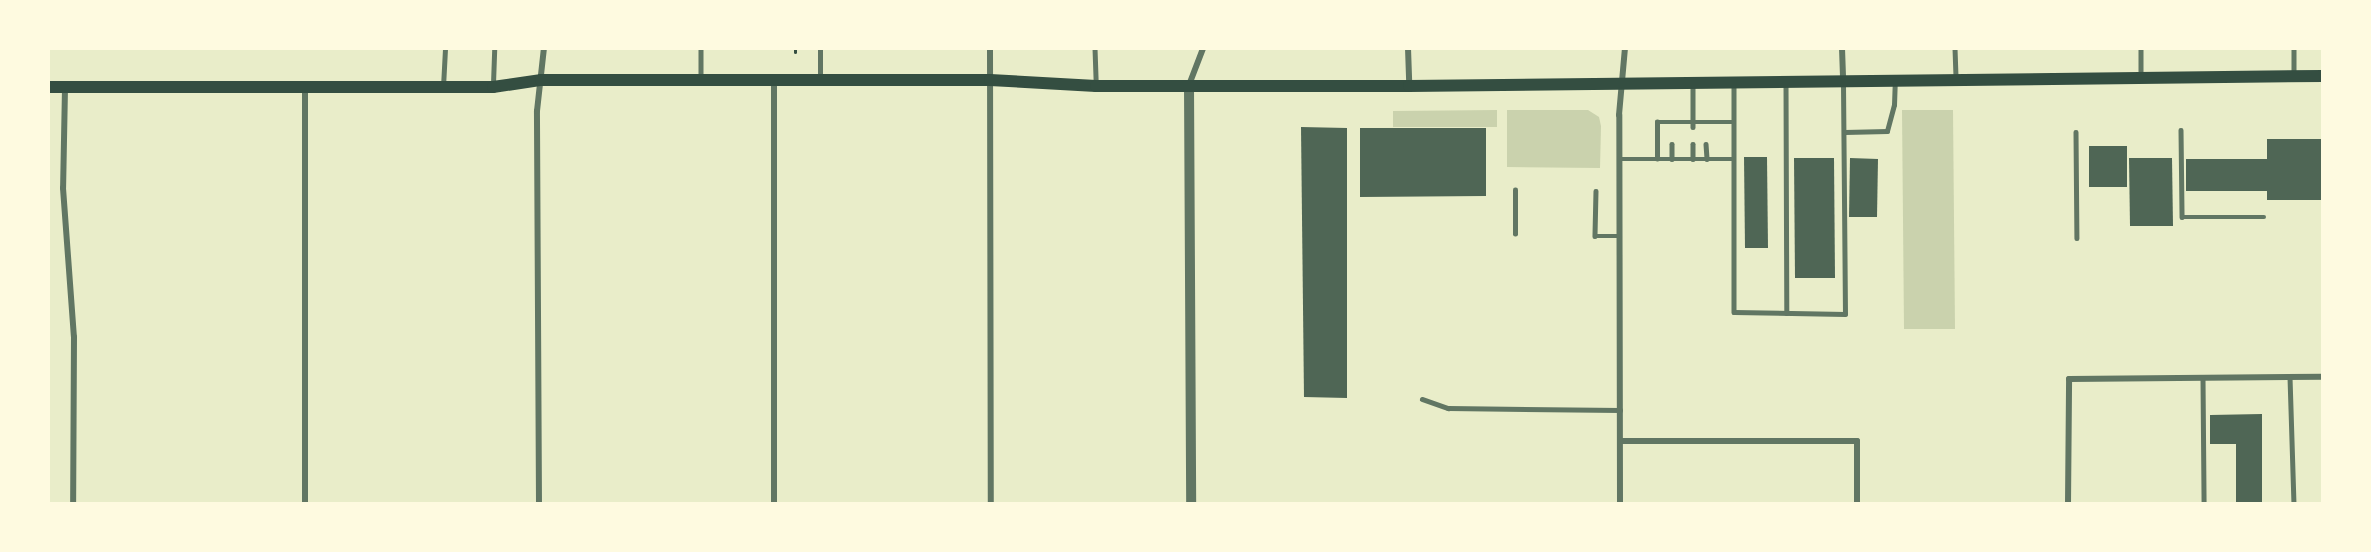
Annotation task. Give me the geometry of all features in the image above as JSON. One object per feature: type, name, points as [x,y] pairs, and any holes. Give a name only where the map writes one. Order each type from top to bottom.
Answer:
[{"type":"main road","points":[[48,87],[493,87],[541,81],[701,80],[990,80],[1096,86],[1409,86],[2323,76]]},
{"type":"street","points":[[539,504],[537,111],[544,48]]},
{"type":"street","points":[[990,48],[991,504]]},
{"type":"street","points":[[1191,504],[1189,85],[1203,48]]},
{"type":"street","points":[[1408,48],[1409,86]]},
{"type":"street","points":[[1620,504],[1619,159],[1625,48]]},
{"type":"street","points":[[1842,48],[1843,82]]},
{"type":"street","points":[[774,80],[774,504]]},
{"type":"street","points":[[305,87],[305,504]]},
{"type":"street","points":[[65,88],[63,188],[74,337],[73,504]]},
{"type":"street","points":[[2068,504],[2069,379],[2323,377]]},
{"type":"street","points":[[1620,441],[1857,441],[1857,504]]},
{"type":"lane","points":[[443,87],[445,48]]},
{"type":"lane","points":[[493,87],[494,48]]},
{"type":"lane","points":[[701,48],[701,80]]},
{"type":"lane","points":[[820,48],[820,80]]},
{"type":"lane","points":[[1095,48],[1096,86]]},
{"type":"lane","points":[[1955,48],[1956,81]]},
{"type":"lane","points":[[2140,48],[2141,78]]},
{"type":"lane","points":[[2294,48],[2294,76]]},
{"type":"lane","points":[[1845,132],[1887,131],[1894,105],[1895,81]]},
{"type":"lane","points":[[1734,82],[1734,312],[1845,314],[1843,82]]},
{"type":"lane","points":[[1786,82],[1786,313]]},
{"type":"lane","points":[[1693,83],[1693,124]]},
{"type":"lane","points":[[1657,159],[1657,122],[1672,125],[1734,122]]},
{"type":"lane","points":[[2181,130],[2182,217],[2264,217]]},
{"type":"lane","points":[[2076,132],[2077,238]]},
{"type":"lane","points":[[1672,144],[1672,159]]},
{"type":"lane","points":[[1693,144],[1693,159]]},
{"type":"lane","points":[[1706,144],[1707,159]]},
{"type":"lane","points":[[1619,159],[1734,159]]},
{"type":"lane","points":[[1515,190],[1515,234]]},
{"type":"lane","points":[[1596,191],[1595,236],[1619,236]]},
{"type":"lane","points":[[2203,378],[2204,504]]},
{"type":"lane","points":[[2290,378],[2294,504]]},
{"type":"lane","points":[[1422,399],[1448,408],[1620,410]]},
{"type":"green space","points":[[1497,110],[1497,127],[1393,127],[1393,111]]},
{"type":"green space","points":[[1507,110],[1588,110],[1599,117],[1601,126],[1600,168],[1507,167]]},
{"type":"green space","points":[[1902,110],[1953,110],[1955,329],[1904,329]]},
{"type":"building","points":[[1301,127],[1347,128],[1347,398],[1304,397]]},
{"type":"building","points":[[1360,128],[1486,128],[1486,196],[1360,197]]},
{"type":"building","points":[[2267,139],[2323,139],[2323,200],[2267,200],[2267,191],[2186,191],[2186,159],[2267,159]]},
{"type":"building","points":[[2089,146],[2127,146],[2127,187],[2089,187]]},
{"type":"building","points":[[1744,157],[1767,157],[1768,248],[1745,248]]},
{"type":"building","points":[[1794,158],[1834,158],[1835,278],[1795,278]]},
{"type":"building","points":[[1850,158],[1878,159],[1877,217],[1849,217]]},
{"type":"building","points":[[2129,158],[2172,158],[2173,226],[2130,226]]},
{"type":"building","points":[[2262,414],[2262,504],[2236,504],[2236,444],[2210,444],[2210,415]]}]
